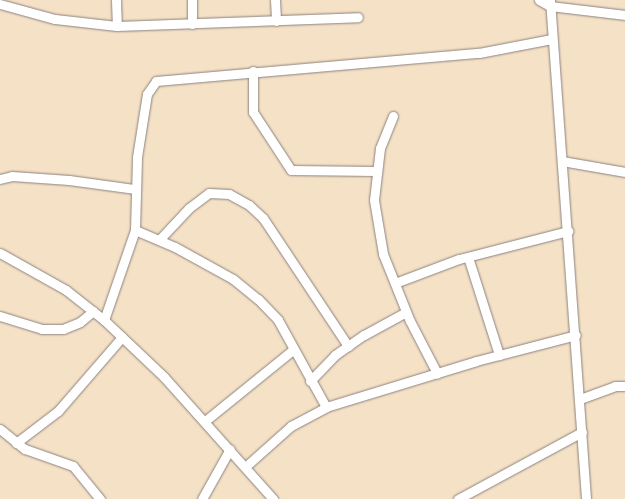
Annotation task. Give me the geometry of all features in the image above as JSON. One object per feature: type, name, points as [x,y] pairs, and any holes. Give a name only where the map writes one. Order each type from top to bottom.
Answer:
[{"type":"street","points":[[116,0],[117,26]]},
{"type":"street","points":[[192,0],[192,24]]},
{"type":"street","points":[[274,0],[276,20]]},
{"type":"street","points":[[539,0],[625,15]]},
{"type":"street","points":[[0,2],[55,19],[117,26],[358,17]]},
{"type":"street","points":[[550,3],[576,335],[586,499]]},
{"type":"street","points":[[104,320],[135,230],[135,189],[147,94],[152,84],[162,80],[253,71],[479,52],[552,39]]},
{"type":"street","points":[[253,71],[253,112],[291,170],[376,171]]},
{"type":"street","points":[[393,116],[380,148],[374,200],[384,254],[406,312],[437,374]]},
{"type":"street","points":[[562,161],[625,172]]},
{"type":"street","points":[[0,179],[12,176],[69,180],[135,189]]},
{"type":"street","points":[[159,240],[189,208],[209,193],[229,194],[249,205],[263,218],[348,346]]},
{"type":"street","points":[[135,230],[159,240],[233,279],[278,320],[326,408]]},
{"type":"street","points":[[395,283],[468,257],[568,231]]},
{"type":"street","points":[[0,253],[66,290],[104,320],[204,421],[273,499]]},
{"type":"street","points":[[468,257],[499,355]]},
{"type":"street","points":[[0,316],[42,330],[63,329],[80,322],[93,311]]},
{"type":"street","points":[[310,381],[348,346],[406,312]]},
{"type":"street","points":[[245,467],[291,426],[326,408],[499,355],[576,335]]},
{"type":"street","points":[[16,443],[58,411],[122,337]]},
{"type":"street","points":[[204,421],[294,349]]},
{"type":"street","points":[[580,399],[615,386],[625,386]]},
{"type":"street","points":[[0,429],[16,443],[73,466],[100,499]]},
{"type":"street","points":[[458,499],[582,432]]},
{"type":"street","points":[[202,499],[230,449]]}]
